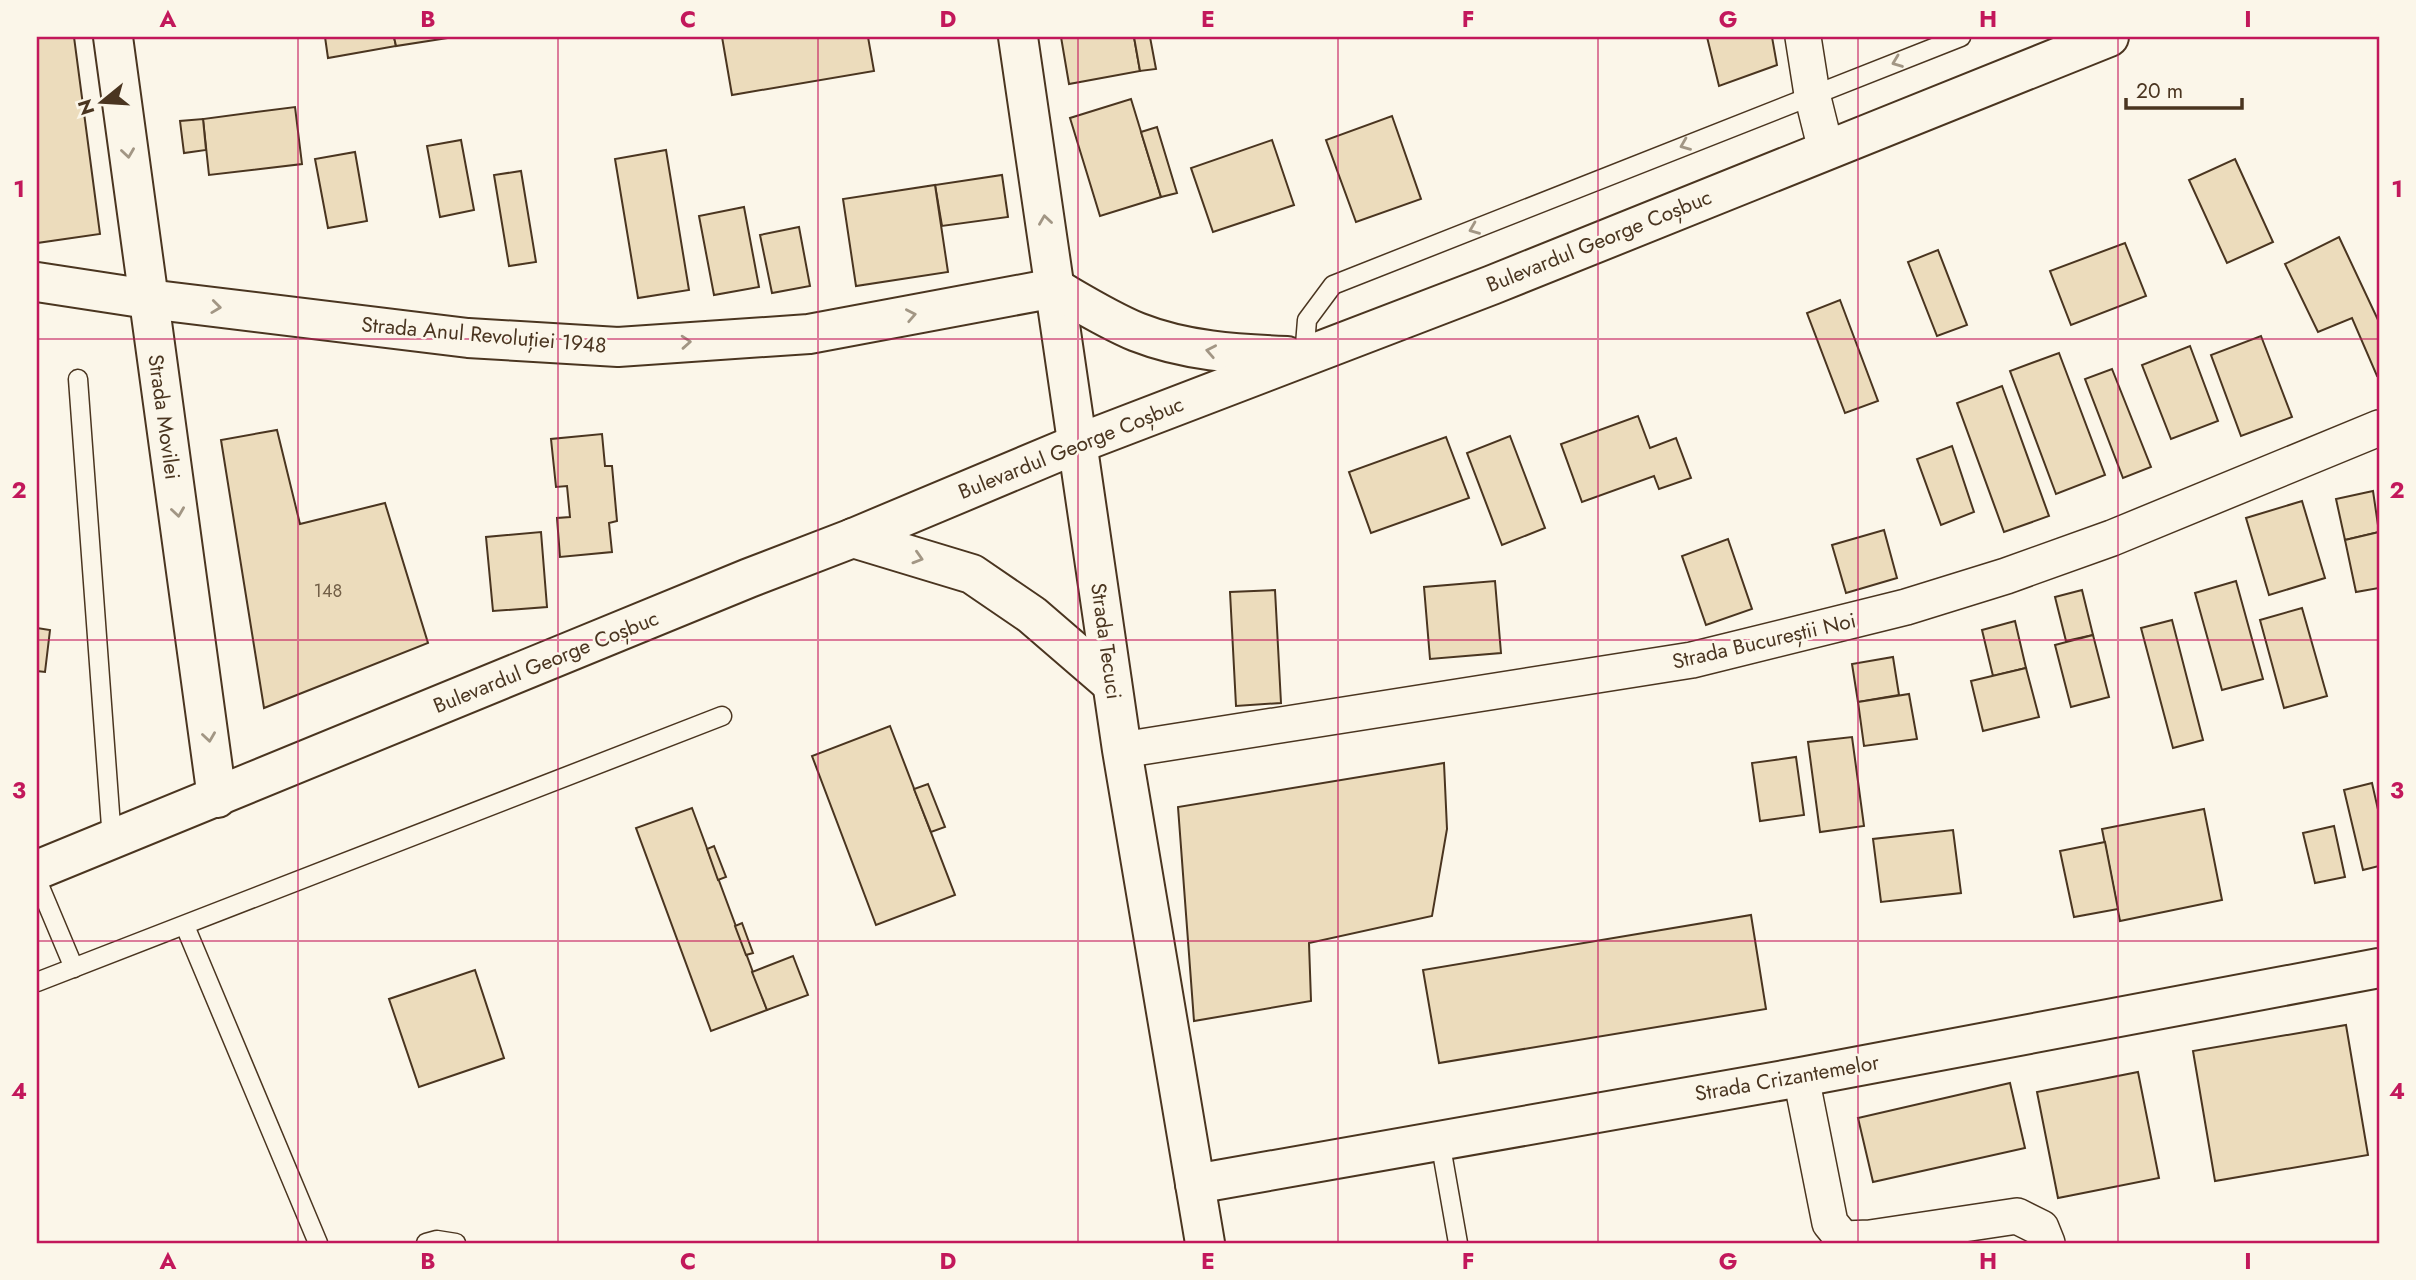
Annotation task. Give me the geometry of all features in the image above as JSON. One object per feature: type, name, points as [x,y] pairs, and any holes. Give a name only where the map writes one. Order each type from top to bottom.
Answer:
[{"type":"main road","name":"Strada Movilei","points":[[113,37],[217,798]]},
{"type":"main road","name":"Strada Tecuci","points":[[1018,37],[1122,750],[1205,1243]]},
{"type":"main road","name":"Bulevardul George Coșbuc","points":[[37,870],[1077,444],[1492,285],[2109,37]]},
{"type":"main road","name":"Strada Anul Revoluției 1948","points":[[37,282],[148,299],[468,338],[618,347],[810,334],[1055,288]]},
{"type":"main road","points":[[1055,288],[1137,331],[1176,344],[1222,353],[1304,357]]},
{"type":"main road","points":[[853,538],[972,574],[1032,615],[1112,684]]},
{"type":"main road","name":"Strada Crizantemelor","points":[[1195,1184],[1801,1077],[2379,968]]},
{"type":"street","points":[[1803,37],[1812,94],[1826,149]]},
{"type":"street","name":"Strada Bucureștii Noi","points":[[1122,750],[1692,660],[1906,607],[2006,576],[2112,538],[2379,428]]},
{"type":"street","points":[[1801,1077],[1830,1223],[1843,1239],[1870,1238],[2017,1216],[2041,1228],[2047,1243]]},
{"type":"lane","points":[[1304,357],[1307,320],[1333,285],[1961,37]]},
{"type":"lane","points":[[78,379],[112,840]]},
{"type":"lane","points":[[37,982],[722,716]]},
{"type":"lane","points":[[37,880],[74,968]]},
{"type":"lane","points":[[184,926],[318,1243]]},
{"type":"lane","points":[[1440,1141],[1458,1243]]},
{"type":"lane","points":[[426,1243],[437,1240],[456,1243]]},
{"type":"building","points":[[37,37],[74,37],[100,234],[37,243]]},
{"type":"building","points":[[325,37],[394,37],[396,46],[328,58]]},
{"type":"building","points":[[394,37],[454,37],[396,46]]},
{"type":"building","points":[[722,37],[868,37],[874,71],[732,95]]},
{"type":"building","points":[[1061,37],[1134,37],[1140,71],[1069,84]]},
{"type":"building","points":[[1134,37],[1150,37],[1156,69],[1140,71]]},
{"type":"building","points":[[1707,37],[1772,37],[1777,65],[1719,86]]},
{"type":"building","points":[[1131,99],[1161,197],[1100,216],[1070,118]]},
{"type":"building","points":[[295,107],[302,164],[209,175],[203,119]]},
{"type":"building","points":[[1392,116],[1421,199],[1356,222],[1326,140]]},
{"type":"building","points":[[203,119],[206,150],[184,153],[180,121]]},
{"type":"building","points":[[1157,127],[1177,193],[1161,197],[1141,132]]},
{"type":"building","points":[[461,140],[474,210],[440,217],[427,146]]},
{"type":"building","points":[[1272,140],[1294,205],[1213,232],[1191,168]]},
{"type":"building","points":[[666,150],[689,290],[638,298],[615,159]]},
{"type":"building","points":[[355,152],[367,221],[328,228],[315,159]]},
{"type":"building","points":[[2235,159],[2273,242],[2227,263],[2189,180]]},
{"type":"building","points":[[521,171],[536,262],[509,266],[494,175]]},
{"type":"building","points":[[1002,175],[1008,217],[942,226],[935,185]]},
{"type":"building","points":[[935,185],[948,272],[856,286],[843,199]]},
{"type":"building","points":[[744,207],[759,287],[714,295],[699,216]]},
{"type":"building","points":[[799,227],[810,286],[772,293],[760,235]]},
{"type":"building","points":[[2339,237],[2379,322],[2377,376],[2352,318],[2318,332],[2285,264]]},
{"type":"building","points":[[2125,243],[2146,296],[2071,325],[2050,271]]},
{"type":"building","points":[[1938,250],[1967,325],[1937,336],[1908,262]]},
{"type":"building","points":[[1840,300],[1878,401],[1845,413],[1807,313]]},
{"type":"building","points":[[2261,336],[2292,417],[2241,436],[2211,355]]},
{"type":"building","points":[[2190,346],[2218,421],[2171,439],[2142,365]]},
{"type":"building","points":[[2059,353],[2105,475],[2056,494],[2010,371]]},
{"type":"building","points":[[2112,369],[2151,467],[2123,478],[2085,379]]},
{"type":"building","points":[[2002,386],[2049,516],[2004,532],[1957,403]]},
{"type":"building","points":[[1638,416],[1650,448],[1676,438],[1691,478],[1659,489],[1654,476],[1582,502],[1561,444]]},
{"type":"building","points":[[277,430],[300,524],[385,503],[428,643],[264,708],[221,440]]},
{"type":"building","points":[[602,434],[605,466],[612,466],[617,521],[609,523],[612,552],[560,557],[557,518],[570,517],[567,486],[556,487],[551,439]]},
{"type":"building","points":[[1510,436],[1545,528],[1502,545],[1467,453]]},
{"type":"building","points":[[1446,437],[1469,498],[1371,533],[1349,472]]},
{"type":"building","points":[[1952,446],[1974,512],[1941,525],[1917,459]]},
{"type":"building","points":[[2373,491],[2379,532],[2345,540],[2336,499]]},
{"type":"building","points":[[2302,501],[2325,578],[2269,595],[2246,518]]},
{"type":"building","points":[[1884,530],[1897,578],[1846,593],[1832,545]]},
{"type":"building","points":[[541,532],[547,607],[493,611],[486,537]]},
{"type":"building","points":[[2379,532],[2379,588],[2356,592],[2345,540]]},
{"type":"building","points":[[1728,539],[1752,609],[1706,625],[1682,556]]},
{"type":"building","points":[[1495,581],[1501,653],[1430,659],[1424,587]]},
{"type":"building","points":[[2236,581],[2263,679],[2222,690],[2195,593]]},
{"type":"building","points":[[1275,590],[1281,703],[1236,706],[1230,592]]},
{"type":"building","points":[[2082,590],[2093,635],[2066,641],[2055,597]]},
{"type":"building","points":[[2302,608],[2327,696],[2284,708],[2260,620]]},
{"type":"building","points":[[2172,620],[2203,740],[2173,748],[2141,628]]},
{"type":"building","points":[[2015,621],[2026,668],[1993,676],[1982,630]]},
{"type":"building","points":[[37,628],[50,630],[45,672],[37,671]]},
{"type":"building","points":[[2093,635],[2109,697],[2071,707],[2055,645]]},
{"type":"building","points":[[1893,657],[1899,695],[1858,702],[1852,664]]},
{"type":"building","points":[[2026,668],[2039,717],[1983,731],[1971,681]]},
{"type":"building","points":[[1909,694],[1917,739],[1864,746],[1858,702]]},
{"type":"building","points":[[890,726],[955,895],[876,925],[812,756]]},
{"type":"building","points":[[1852,737],[1864,826],[1820,832],[1808,742]]},
{"type":"building","points":[[1796,757],[1804,815],[1760,821],[1752,763]]},
{"type":"building","points":[[1444,763],[1447,829],[1432,916],[1309,943],[1311,1001],[1194,1021],[1178,807]]},
{"type":"building","points":[[2372,783],[2379,814],[2379,866],[2363,870],[2344,790]]},
{"type":"building","points":[[928,784],[945,827],[931,832],[914,789]]},
{"type":"building","points":[[692,808],[767,1010],[711,1031],[636,828]]},
{"type":"building","points":[[2204,809],[2222,900],[2120,921],[2102,829]]},
{"type":"building","points":[[2334,826],[2345,877],[2315,883],[2303,833]]},
{"type":"building","points":[[1953,830],[1961,893],[1881,902],[1873,839]]},
{"type":"building","points":[[2105,842],[2118,909],[2074,917],[2060,851]]},
{"type":"building","points":[[714,846],[726,877],[718,880],[707,849]]},
{"type":"building","points":[[1751,915],[1766,1009],[1439,1063],[1423,970]]},
{"type":"building","points":[[742,923],[753,953],[746,955],[735,926]]},
{"type":"building","points":[[793,956],[808,995],[767,1010],[752,972]]},
{"type":"building","points":[[475,970],[504,1058],[419,1087],[389,999]]},
{"type":"building","points":[[2346,1025],[2368,1155],[2215,1181],[2193,1051]]},
{"type":"building","points":[[2138,1072],[2159,1178],[2058,1198],[2037,1092]]},
{"type":"building","points":[[2010,1083],[2025,1148],[1873,1182],[1858,1118]]}]
